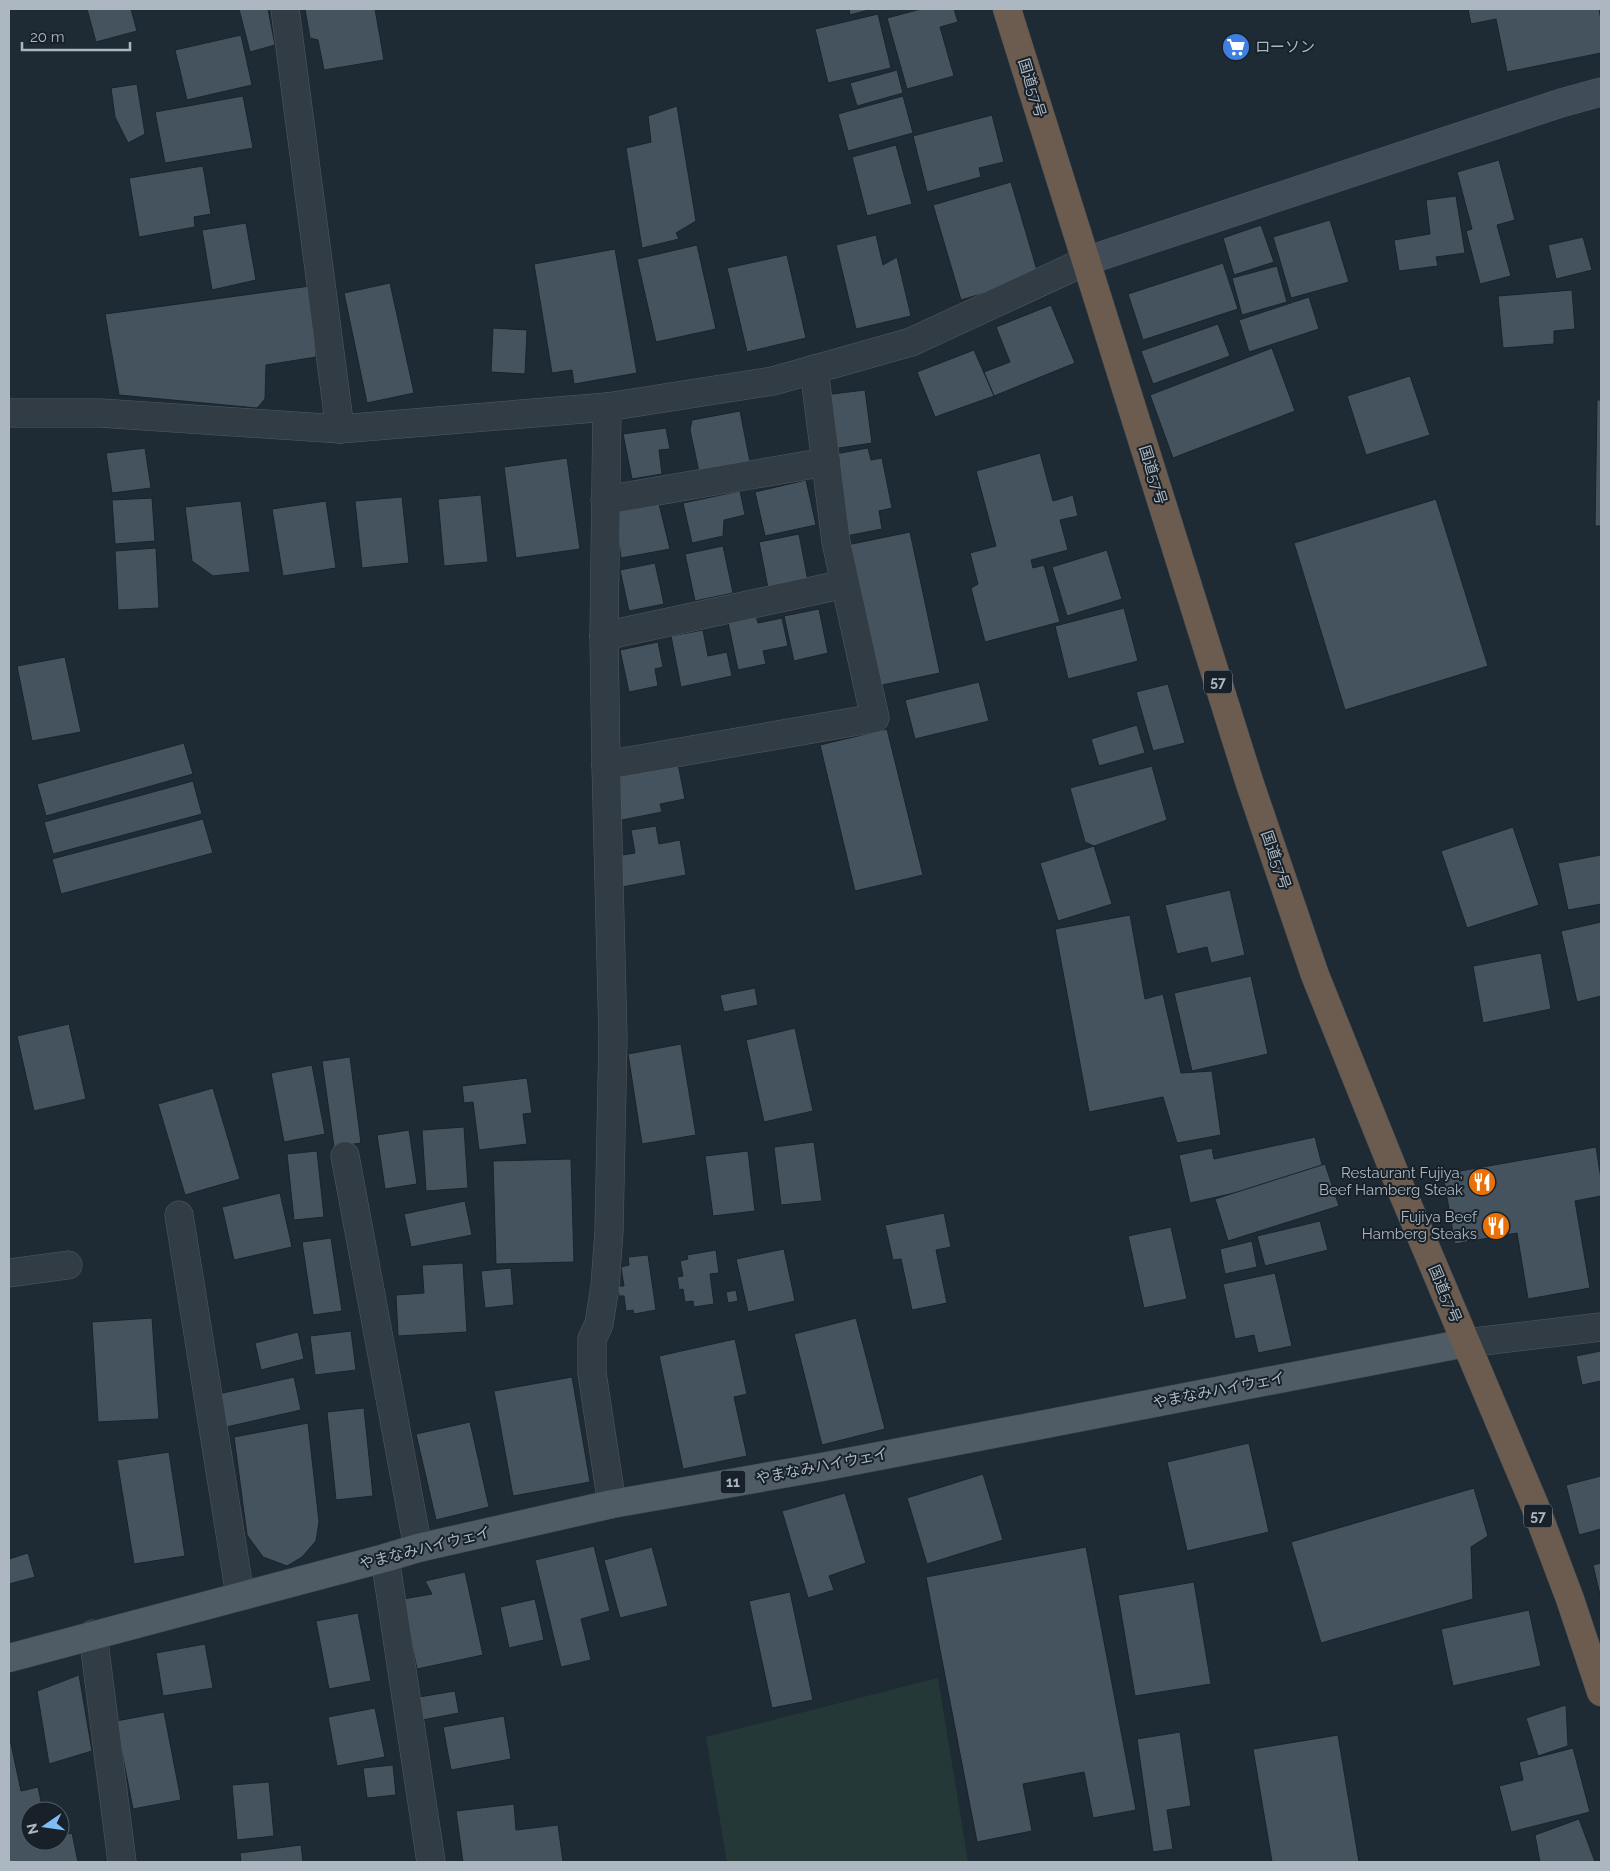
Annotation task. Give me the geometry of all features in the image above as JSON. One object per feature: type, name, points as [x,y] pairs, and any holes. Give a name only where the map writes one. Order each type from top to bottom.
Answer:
[{"type":"highway","name":"国道57号","points":[[1007,9],[1249,781],[1315,975],[1401,1189],[1538,1515],[1570,1599],[1601,1692]]},
{"type":"main road","name":"やまなみハイウェイ","points":[[9,1658],[418,1548],[612,1504],[822,1466],[1466,1343]]},
{"type":"street","points":[[285,9],[340,430]]},
{"type":"street","points":[[9,413],[100,413],[340,430],[607,407],[773,380],[911,342],[1086,261],[1561,103],[1601,92]]},
{"type":"street","points":[[606,765],[875,718],[836,542],[814,369]]},
{"type":"street","points":[[607,407],[604,636],[613,1066],[609,1231],[605,1286],[599,1324],[592,1339],[592,1373],[612,1504]]},
{"type":"street","points":[[605,500],[826,462]]},
{"type":"street","points":[[604,636],[846,584]]},
{"type":"street","points":[[345,1156],[418,1548]]},
{"type":"street","points":[[179,1215],[240,1595]]},
{"type":"street","points":[[9,1273],[68,1265]]},
{"type":"street","points":[[1466,1343],[1601,1327]]},
{"type":"street","points":[[385,1558],[431,1862]]},
{"type":"street","points":[[94,1634],[122,1862]]},
{"type":"green space","points":[[938,1678],[968,1862],[727,1862],[706,1737]]},
{"type":"building","points":[[87,9],[131,9],[137,31],[96,42]]},
{"type":"building","points":[[239,9],[268,9],[275,45],[250,52]]},
{"type":"building","points":[[305,9],[375,9],[384,60],[324,70],[318,40],[310,38]]},
{"type":"building","points":[[849,9],[872,9],[850,15]]},
{"type":"building","points":[[921,9],[954,9],[958,22],[940,27],[954,76],[907,89],[887,18]]},
{"type":"building","points":[[1468,9],[1599,9],[1601,53],[1507,72],[1496,19],[1471,24]]},
{"type":"building","points":[[878,14],[891,68],[828,83],[815,29]]},
{"type":"building","points":[[241,35],[252,85],[187,100],[175,50]]},
{"type":"building","points":[[897,70],[903,93],[857,106],[850,83]]},
{"type":"building","points":[[137,84],[145,134],[128,143],[115,117],[111,88]]},
{"type":"building","points":[[243,96],[253,148],[165,163],[155,112]]},
{"type":"building","points":[[903,96],[913,133],[848,151],[838,114]]},
{"type":"building","points":[[677,106],[696,221],[676,233],[679,239],[642,248],[626,148],[651,142],[648,116]]},
{"type":"building","points":[[992,115],[1004,162],[979,168],[981,177],[927,192],[913,136]]},
{"type":"building","points":[[896,145],[912,204],[867,216],[852,157]]},
{"type":"building","points":[[1499,160],[1515,220],[1497,225],[1511,276],[1480,284],[1466,231],[1472,229],[1457,172]]},
{"type":"building","points":[[203,166],[211,214],[194,217],[195,227],[139,237],[129,178]]},
{"type":"building","points":[[1011,182],[1039,277],[961,300],[933,205]]},
{"type":"building","points":[[1456,196],[1465,253],[1436,257],[1438,266],[1399,271],[1394,240],[1430,234],[1426,200]]},
{"type":"building","points":[[1330,220],[1349,282],[1291,298],[1273,237]]},
{"type":"building","points":[[246,223],[256,280],[212,290],[202,230]]},
{"type":"building","points":[[1261,225],[1274,262],[1234,275],[1223,238]]},
{"type":"building","points":[[876,235],[883,265],[897,257],[911,316],[856,329],[836,245]]},
{"type":"building","points":[[1583,237],[1592,270],[1556,279],[1548,245]]},
{"type":"building","points":[[697,245],[716,329],[656,342],[637,259]]},
{"type":"building","points":[[615,249],[637,373],[574,384],[572,370],[552,373],[534,264]]},
{"type":"building","points":[[787,255],[806,338],[747,352],[727,268]]},
{"type":"building","points":[[1223,263],[1238,309],[1143,340],[1128,294]]},
{"type":"building","points":[[1277,266],[1287,302],[1242,315],[1232,278]]},
{"type":"building","points":[[390,283],[414,393],[367,403],[344,293]]},
{"type":"building","points":[[310,286],[316,357],[266,365],[265,399],[257,408],[119,395],[105,314]]},
{"type":"building","points":[[1572,290],[1575,329],[1554,331],[1554,344],[1503,348],[1498,296]]},
{"type":"building","points":[[1309,297],[1319,329],[1249,352],[1239,320]]},
{"type":"building","points":[[1051,305],[1075,363],[994,396],[984,372],[1010,362],[996,327]]},
{"type":"building","points":[[1218,324],[1230,356],[1153,384],[1141,351]]},
{"type":"building","points":[[493,328],[527,330],[525,374],[491,372]]},
{"type":"building","points":[[1272,348],[1295,411],[1173,458],[1150,395]]},
{"type":"building","points":[[974,350],[994,396],[935,417],[917,372]]},
{"type":"building","points":[[1410,376],[1430,435],[1366,455],[1347,396]]},
{"type":"building","points":[[865,390],[872,443],[832,449],[824,395]]},
{"type":"building","points":[[1597,400],[1601,400],[1601,526],[1595,526]]},
{"type":"building","points":[[740,411],[750,462],[699,472],[690,430],[692,420]]},
{"type":"building","points":[[666,428],[670,449],[659,450],[662,474],[632,479],[623,434]]},
{"type":"building","points":[[145,448],[151,488],[112,493],[106,453]]},
{"type":"building","points":[[868,448],[871,460],[882,458],[892,508],[879,511],[882,529],[846,536],[830,455]]},
{"type":"building","points":[[1040,453],[1053,501],[1073,495],[1078,516],[1060,520],[1068,550],[1031,560],[1033,568],[1044,565],[1060,622],[985,642],[971,588],[978,584],[970,553],[996,546],[976,471]]},
{"type":"building","points":[[567,458],[580,549],[516,558],[504,467]]},
{"type":"building","points":[[806,480],[816,525],[765,536],[755,492]]},
{"type":"building","points":[[740,491],[745,515],[724,520],[723,536],[692,543],[683,503]]},
{"type":"building","points":[[481,495],[488,562],[444,566],[438,499]]},
{"type":"building","points":[[402,497],[409,563],[362,568],[355,501]]},
{"type":"building","points":[[152,498],[155,541],[115,544],[112,500]]},
{"type":"building","points":[[1436,499],[1488,666],[1345,710],[1294,543]]},
{"type":"building","points":[[241,501],[250,572],[213,576],[192,561],[185,507]]},
{"type":"building","points":[[326,501],[336,568],[283,576],[272,509]]},
{"type":"building","points":[[659,504],[670,549],[621,558],[615,512]]},
{"type":"building","points":[[910,532],[940,673],[877,686],[847,545]]},
{"type":"building","points":[[799,534],[808,581],[768,588],[759,542]]},
{"type":"building","points":[[723,546],[733,593],[695,601],[685,554]]},
{"type":"building","points":[[156,548],[159,608],[118,610],[115,551]]},
{"type":"building","points":[[1107,550],[1122,599],[1067,616],[1052,567]]},
{"type":"building","points":[[655,563],[664,604],[629,611],[620,570]]},
{"type":"building","points":[[1124,608],[1138,661],[1068,679],[1055,626]]},
{"type":"building","points":[[819,609],[828,653],[794,661],[784,616]]},
{"type":"building","points":[[756,616],[758,623],[782,618],[788,646],[763,651],[766,664],[738,670],[728,622]]},
{"type":"building","points":[[703,630],[708,656],[727,652],[732,676],[681,687],[671,636]]},
{"type":"building","points":[[658,642],[663,667],[655,669],[658,686],[629,692],[620,650]]},
{"type":"building","points":[[65,657],[81,732],[32,741],[17,666]]},
{"type":"building","points":[[979,682],[989,721],[915,739],[905,700]]},
{"type":"building","points":[[1168,684],[1185,743],[1153,751],[1136,692]]},
{"type":"building","points":[[1137,725],[1145,753],[1099,766],[1091,739]]},
{"type":"building","points":[[887,729],[923,875],[855,891],[820,745]]},
{"type":"building","points":[[184,743],[193,774],[46,816],[37,784]]},
{"type":"building","points":[[678,764],[685,799],[660,804],[662,812],[617,821],[608,778]]},
{"type":"building","points":[[1152,766],[1167,820],[1094,846],[1085,842],[1070,788]]},
{"type":"building","points":[[193,781],[202,814],[53,854],[44,822]]},
{"type":"building","points":[[203,819],[213,853],[61,894],[52,859]]},
{"type":"building","points":[[656,826],[659,844],[680,840],[686,875],[622,887],[616,856],[635,853],[631,830]]},
{"type":"building","points":[[1513,827],[1539,905],[1467,928],[1441,851]]},
{"type":"building","points":[[1094,846],[1112,904],[1058,921],[1040,863]]},
{"type":"building","points":[[1601,855],[1601,904],[1568,910],[1558,863]]},
{"type":"building","points":[[1230,890],[1245,955],[1211,963],[1207,947],[1177,954],[1165,905]]},
{"type":"building","points":[[1130,915],[1145,999],[1163,994],[1181,1073],[1212,1071],[1221,1135],[1177,1143],[1163,1097],[1089,1112],[1055,929]]},
{"type":"building","points":[[1601,922],[1601,996],[1577,1002],[1561,931]]},
{"type":"building","points":[[1541,953],[1551,1009],[1483,1023],[1473,966]]},
{"type":"building","points":[[1251,976],[1268,1054],[1192,1071],[1174,993]]},
{"type":"building","points":[[755,988],[758,1005],[724,1012],[720,995]]},
{"type":"building","points":[[69,1024],[86,1099],[34,1111],[17,1036]]},
{"type":"building","points":[[795,1028],[813,1111],[764,1122],[746,1040]]},
{"type":"building","points":[[681,1044],[696,1135],[642,1144],[628,1054]]},
{"type":"building","points":[[350,1057],[361,1143],[334,1147],[322,1061]]},
{"type":"building","points":[[312,1065],[325,1134],[284,1142],[271,1073]]},
{"type":"building","points":[[527,1078],[532,1113],[523,1114],[527,1144],[479,1150],[473,1102],[464,1103],[462,1086]]},
{"type":"building","points":[[213,1088],[240,1179],[185,1195],[158,1104]]},
{"type":"building","points":[[464,1127],[468,1188],[426,1191],[422,1130]]},
{"type":"building","points":[[409,1130],[417,1184],[385,1189],[377,1135]]},
{"type":"building","points":[[1315,1137],[1324,1173],[1190,1203],[1179,1155],[1212,1148],[1214,1159]]},
{"type":"building","points":[[814,1142],[822,1201],[781,1205],[774,1147]]},
{"type":"building","points":[[1596,1147],[1601,1179],[1601,1196],[1575,1201],[1590,1288],[1528,1299],[1517,1233],[1455,1244],[1443,1174]]},
{"type":"building","points":[[317,1151],[324,1217],[294,1220],[287,1154]]},
{"type":"building","points":[[748,1151],[755,1211],[713,1216],[705,1156]]},
{"type":"building","points":[[571,1159],[574,1262],[496,1264],[493,1161]]},
{"type":"building","points":[[1325,1164],[1339,1206],[1228,1241],[1215,1199]]},
{"type":"building","points":[[280,1193],[292,1247],[234,1260],[222,1207]]},
{"type":"building","points":[[465,1201],[472,1235],[411,1247],[404,1214]]},
{"type":"building","points":[[944,1213],[951,1247],[936,1250],[947,1303],[912,1310],[901,1259],[893,1260],[885,1225]]},
{"type":"building","points":[[1320,1221],[1328,1250],[1265,1266],[1257,1236]]},
{"type":"building","points":[[1171,1227],[1187,1299],[1144,1308],[1128,1236]]},
{"type":"building","points":[[331,1238],[342,1311],[313,1315],[302,1242]]},
{"type":"building","points":[[1252,1241],[1257,1267],[1225,1274],[1220,1249]]},
{"type":"building","points":[[784,1249],[795,1301],[748,1312],[736,1259]]},
{"type":"building","points":[[716,1250],[719,1273],[710,1274],[714,1304],[694,1307],[693,1301],[685,1302],[683,1289],[679,1290],[677,1277],[683,1276],[680,1261],[688,1259],[687,1255]]},
{"type":"building","points":[[648,1255],[656,1310],[634,1314],[633,1310],[626,1311],[624,1296],[619,1296],[618,1286],[624,1286],[621,1267],[629,1265],[628,1257]]},
{"type":"building","points":[[463,1263],[467,1332],[398,1336],[396,1295],[424,1293],[422,1265]]},
{"type":"building","points":[[511,1268],[514,1305],[485,1308],[481,1271]]},
{"type":"building","points":[[1275,1273],[1292,1346],[1258,1353],[1254,1335],[1235,1339],[1223,1284]]},
{"type":"building","points":[[736,1290],[738,1301],[728,1303],[726,1292]]},
{"type":"building","points":[[152,1318],[159,1419],[98,1422],[92,1322]]},
{"type":"building","points":[[856,1318],[885,1429],[822,1445],[794,1334]]},
{"type":"building","points":[[351,1331],[356,1370],[315,1375],[310,1336]]},
{"type":"building","points":[[298,1332],[304,1359],[261,1370],[255,1343]]},
{"type":"building","points":[[735,1339],[747,1394],[734,1397],[747,1456],[683,1469],[659,1356]]},
{"type":"building","points":[[1601,1351],[1601,1381],[1582,1385],[1576,1356]]},
{"type":"building","points":[[294,1377],[301,1410],[222,1428],[214,1395]]},
{"type":"building","points":[[572,1377],[590,1482],[513,1496],[494,1391]]},
{"type":"building","points":[[364,1408],[373,1496],[336,1500],[327,1412]]},
{"type":"building","points":[[470,1422],[489,1507],[436,1520],[416,1434]]},
{"type":"building","points":[[308,1423],[319,1522],[316,1541],[302,1557],[287,1566],[263,1557],[247,1535],[234,1437]]},
{"type":"building","points":[[1249,1443],[1269,1532],[1187,1551],[1167,1462]]},
{"type":"building","points":[[169,1452],[185,1556],[134,1564],[117,1460]]},
{"type":"building","points":[[983,1474],[1003,1540],[927,1564],[907,1498]]},
{"type":"building","points":[[1601,1476],[1601,1529],[1579,1535],[1566,1485]]},
{"type":"building","points":[[1474,1488],[1488,1536],[1471,1547],[1473,1599],[1321,1643],[1291,1542]]},
{"type":"building","points":[[845,1493],[866,1563],[829,1576],[834,1590],[808,1598],[782,1511]]},
{"type":"building","points":[[594,1546],[610,1611],[581,1619],[591,1660],[561,1667],[535,1560]]},
{"type":"building","points":[[652,1547],[668,1606],[620,1618],[604,1560]]},
{"type":"building","points":[[1086,1547],[1136,1810],[1093,1818],[1084,1772],[1023,1784],[1032,1831],[977,1842],[926,1577]]},
{"type":"building","points":[[28,1553],[35,1577],[9,1584],[9,1559]]},
{"type":"building","points":[[1601,1563],[1601,1599],[1593,1565]]},
{"type":"building","points":[[465,1572],[483,1655],[417,1669],[403,1599],[432,1594],[425,1581]]},
{"type":"building","points":[[1194,1582],[1211,1684],[1135,1696],[1118,1595]]},
{"type":"building","points":[[790,1592],[813,1700],[772,1708],[749,1601]]},
{"type":"building","points":[[535,1599],[544,1640],[509,1648],[500,1607]]},
{"type":"building","points":[[1529,1610],[1541,1666],[1453,1686],[1441,1629]]},
{"type":"building","points":[[358,1613],[371,1681],[329,1689],[316,1621]]},
{"type":"building","points":[[205,1644],[213,1688],[163,1696],[156,1653]]},
{"type":"building","points":[[79,1675],[92,1751],[49,1764],[37,1691]]},
{"type":"building","points":[[455,1691],[459,1713],[417,1721],[419,1697]]},
{"type":"building","points":[[1566,1705],[1568,1746],[1538,1756],[1526,1718]]},
{"type":"building","points":[[375,1708],[385,1757],[337,1766],[328,1717]]},
{"type":"building","points":[[164,1712],[181,1800],[133,1809],[116,1721]]},
{"type":"building","points":[[504,1716],[511,1759],[451,1770],[443,1727]]},
{"type":"building","points":[[1180,1732],[1191,1806],[1167,1810],[1173,1849],[1153,1852],[1137,1739]]},
{"type":"building","points":[[1338,1735],[1359,1862],[1272,1862],[1253,1749]]},
{"type":"building","points":[[9,1740],[21,1791],[38,1787],[41,1801],[20,1801],[20,1851],[70,1851],[70,1834],[72,1833],[78,1862],[9,1862]]},
{"type":"building","points":[[1573,1748],[1590,1812],[1511,1832],[1499,1786],[1523,1780],[1519,1762]]},
{"type":"building","points":[[393,1765],[396,1795],[367,1798],[363,1768]]},
{"type":"building","points":[[269,1782],[274,1836],[237,1840],[232,1785]]},
{"type":"building","points":[[514,1804],[516,1830],[558,1825],[563,1862],[463,1862],[456,1811]]},
{"type":"building","points":[[1579,1819],[1595,1862],[1540,1862],[1535,1835]]},
{"type":"building","points":[[301,1845],[303,1862],[241,1862],[240,1853]]},
{"type":"place","name":"ローソン","points":[[1236,47]]},
{"type":"place","name":"Restaurant Fujiya, Beef Hamberg Steak","points":[[1482,1182]]},
{"type":"place","name":"Fujiya Beef Hamberg Steaks","points":[[1496,1226]]}]
